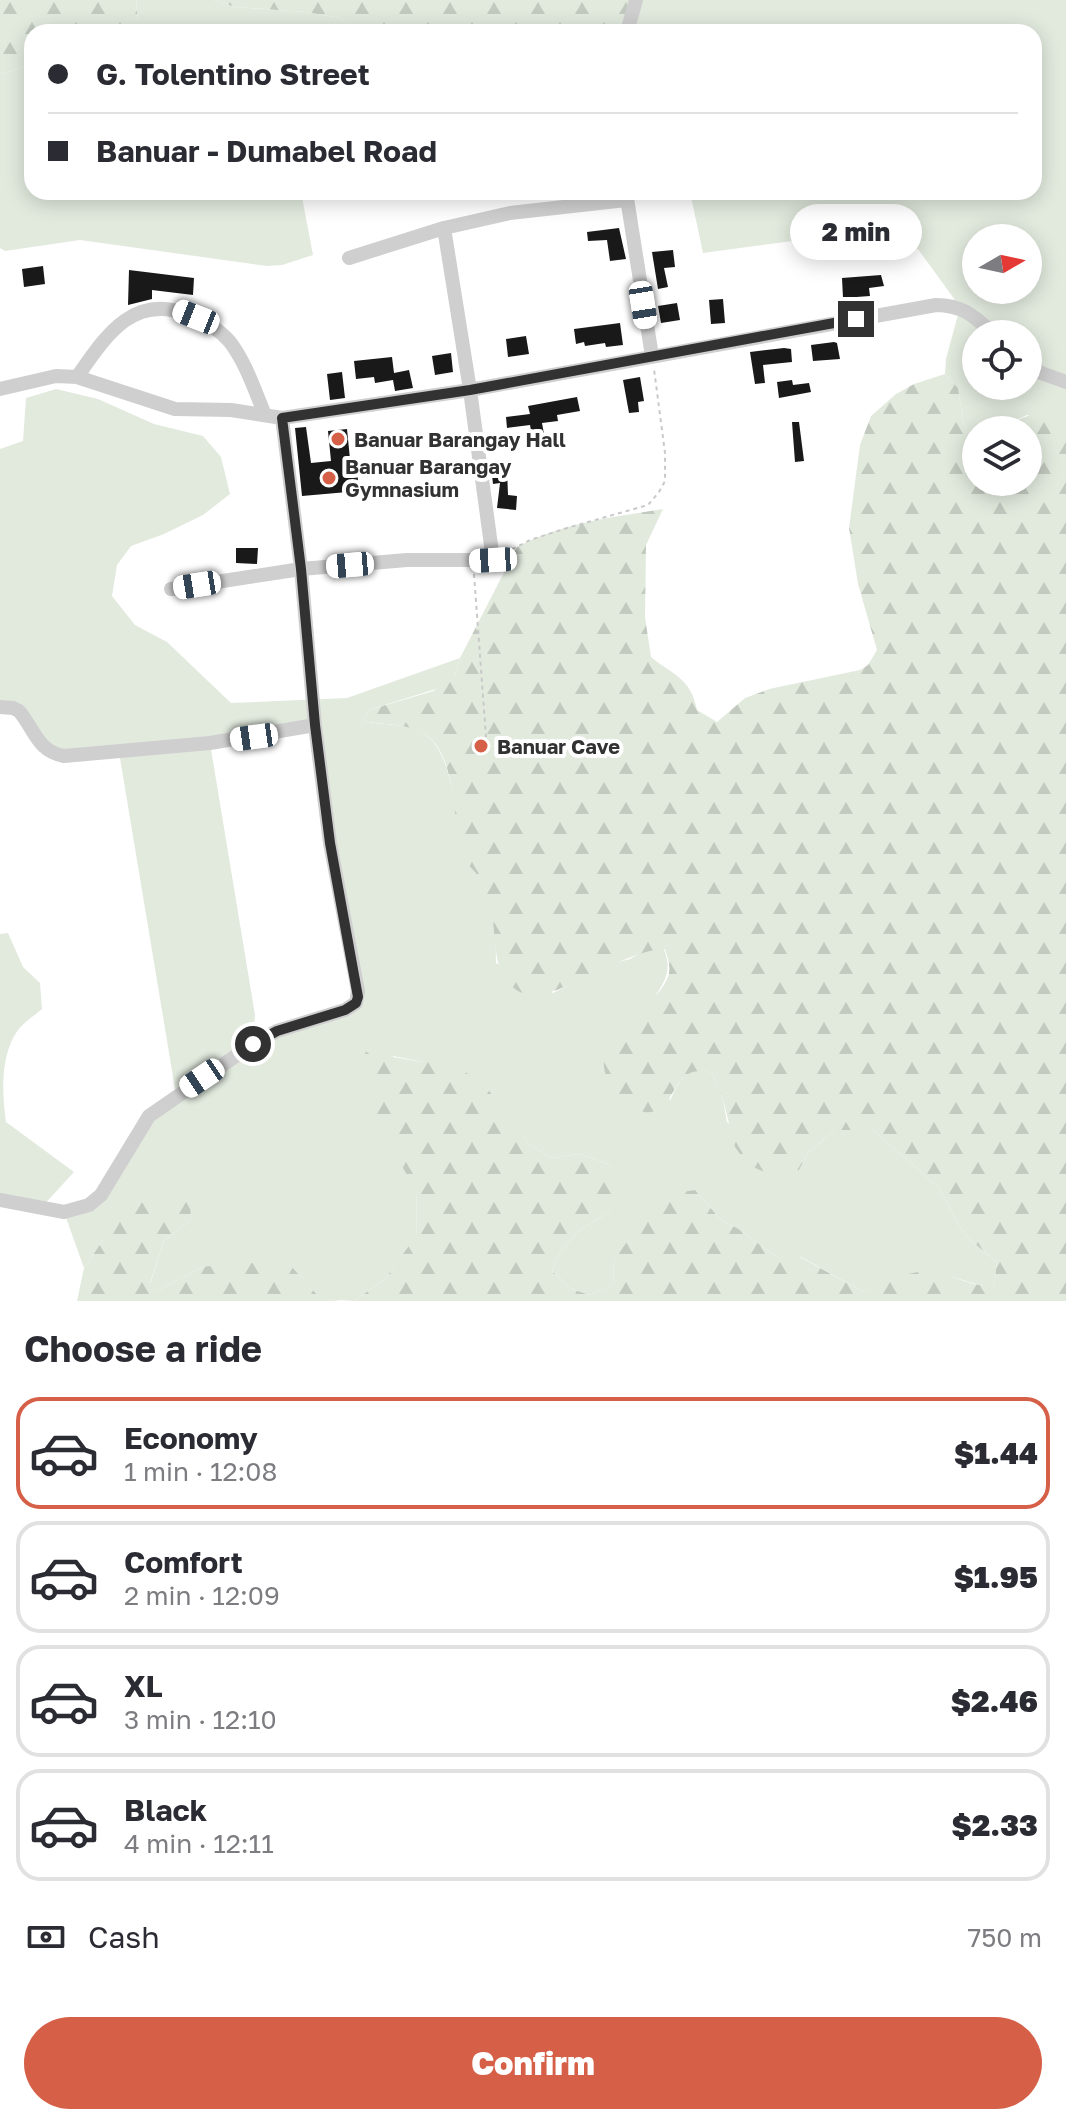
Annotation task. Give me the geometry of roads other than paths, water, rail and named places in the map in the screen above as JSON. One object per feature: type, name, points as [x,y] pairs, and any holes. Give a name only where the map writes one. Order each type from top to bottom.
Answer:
[{"type":"street","points":[[629,24],[636,0]]},
{"type":"street","points":[[349,258],[444,228],[510,213],[599,200]]},
{"type":"street","points":[[627,200],[652,356]]},
{"type":"street","points":[[171,589],[301,569],[407,560],[493,560],[444,228]]},
{"type":"street","points":[[0,389],[56,376],[77,377],[175,409],[231,410],[282,418],[470,390],[936,305],[960,307],[979,320]]},
{"type":"street","points":[[77,377],[104,338],[133,314],[154,309],[179,310],[215,327],[231,344],[265,415]]},
{"type":"street","points":[[1042,373],[1066,382]]},
{"type":"street","points":[[0,1200],[64,1212],[89,1205],[101,1195],[149,1116],[253,1044],[277,1031],[345,1010],[356,1003],[358,997],[330,843],[315,725],[301,569],[282,418]]},
{"type":"street","points":[[0,707],[7,706],[19,711],[42,747],[51,754],[64,756],[210,743],[315,725]]},
{"type":"place","name":"Banuar Barangay Hall","points":[[338,439]]},
{"type":"place","name":"Banuar Barangay Gymnasium","points":[[329,478]]},
{"type":"place","name":"Banuar Cave","points":[[481,746]]}]
